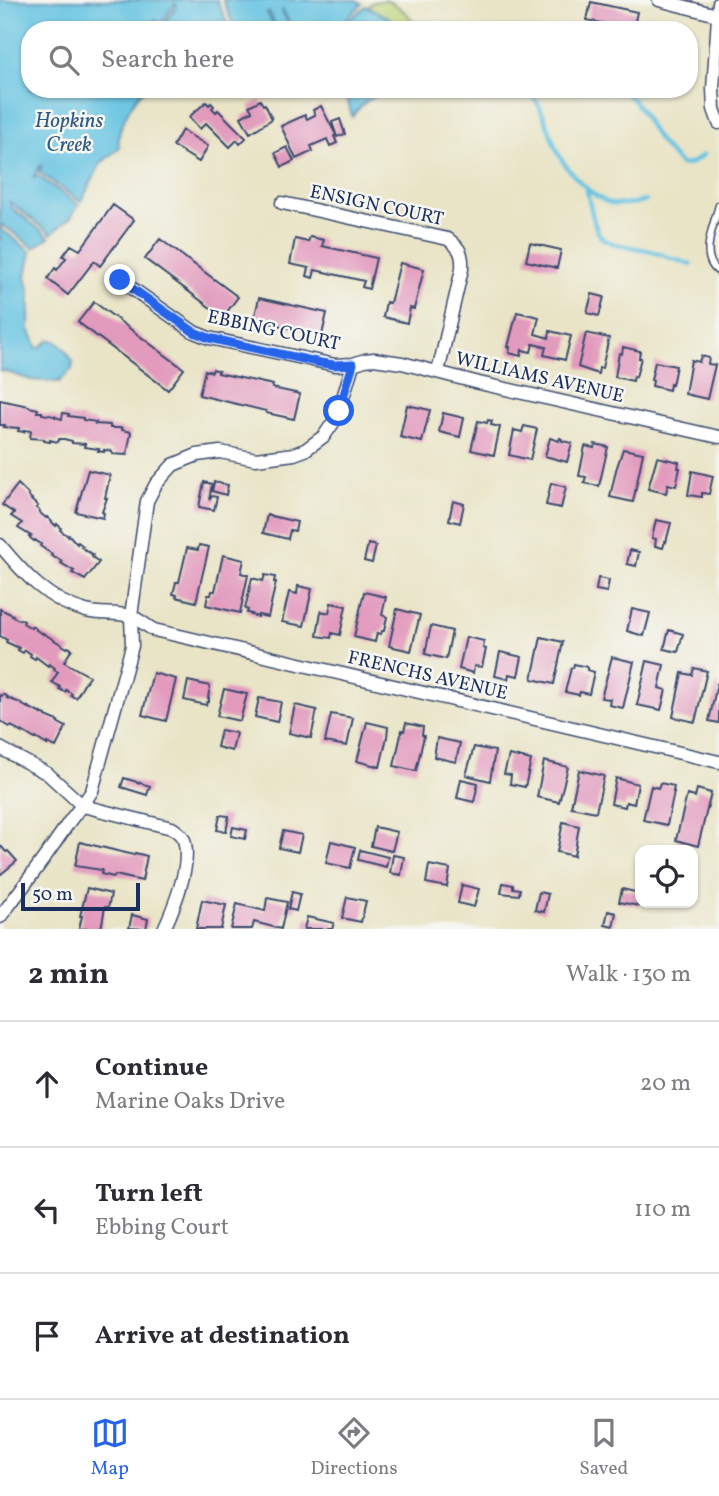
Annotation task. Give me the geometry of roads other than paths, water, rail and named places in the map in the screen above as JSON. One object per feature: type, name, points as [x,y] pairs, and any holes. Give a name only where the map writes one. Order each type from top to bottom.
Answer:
[{"type":"street","points":[[659,0],[718,9],[713,89],[714,109],[719,123]]},
{"type":"street","name":"ENSIGN COURT","points":[[282,203],[448,239],[458,246],[463,256],[462,269],[438,372]]},
{"type":"street","name":"EBBING COURT","points":[[120,280],[194,332],[209,338],[321,363],[353,364]]},
{"type":"street","name":"WILLIAMS AVENUE","points":[[353,364],[374,359],[402,363],[719,437]]},
{"type":"street","points":[[0,917],[30,880],[92,791],[132,646],[131,616],[147,501],[156,484],[173,465],[197,455],[220,452],[256,459],[305,450],[324,436],[333,423],[353,364]]},
{"type":"street","points":[[0,545],[32,581],[63,603],[88,612],[131,616]]},
{"type":"street","name":"FRENCHS AVENUE","points":[[131,616],[153,630],[719,762]]},
{"type":"street","points":[[0,748],[48,774],[83,806],[180,832],[185,844],[185,869],[175,904],[164,929]]},
{"type":"lane","points":[[719,205],[708,250],[710,263],[719,272]]},
{"type":"water","name":"Hopkins Creek","points":[[0,0],[217,0],[226,21],[166,21],[177,6],[175,4],[162,21],[21,21],[21,98],[137,98],[120,130],[119,148],[101,163],[81,202],[39,172],[42,166],[33,177],[37,175],[79,205],[70,218],[51,234],[10,202],[11,207],[49,237],[34,248],[3,225],[0,228]]},
{"type":"water","points":[[223,0],[355,0],[362,4],[347,18],[349,20],[366,6],[391,21],[288,21],[283,10],[287,21],[274,21],[269,12],[267,13],[271,21],[231,21]]},
{"type":"water","points":[[347,98],[373,98],[359,108],[352,117]]},
{"type":"water","points":[[0,228],[31,252],[26,276],[30,294],[29,329],[37,348],[53,340],[73,362],[72,369],[59,382],[31,380],[0,371]]},
{"type":"waterway","points":[[534,98],[562,160],[582,184],[606,202],[626,204],[646,201]]},
{"type":"waterway","points":[[630,98],[659,141],[680,164],[689,164],[703,155]]},
{"type":"waterway","points":[[585,186],[596,228],[602,238],[691,264]]}]
